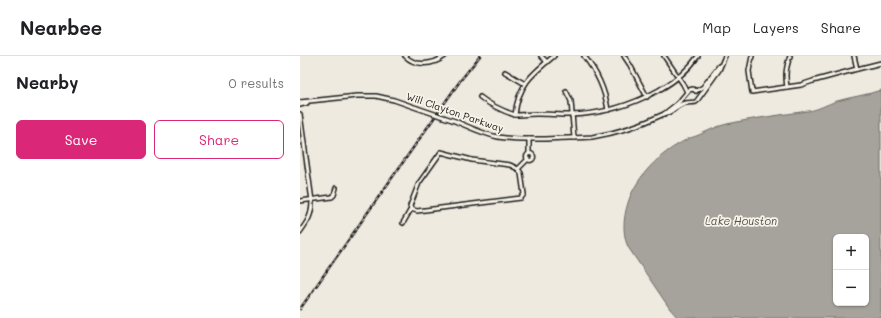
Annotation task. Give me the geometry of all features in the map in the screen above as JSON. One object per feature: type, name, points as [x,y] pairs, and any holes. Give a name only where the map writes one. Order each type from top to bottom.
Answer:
[{"type":"street","points":[[404,56],[412,62],[420,63],[435,62],[445,56]]},
{"type":"street","points":[[541,56],[546,62]]},
{"type":"street","points":[[515,115],[519,97],[525,84],[535,72],[554,56]]},
{"type":"street","points":[[584,56],[600,82],[606,96],[608,110]]},
{"type":"street","points":[[624,56],[647,97]]},
{"type":"street","points":[[664,56],[683,84],[686,99],[690,102],[696,102],[699,98],[719,70],[724,56]]},
{"type":"street","points":[[480,97],[486,102],[515,115],[572,115],[608,110],[647,97],[679,78],[687,71],[698,56]]},
{"type":"street","points":[[752,56],[749,71],[752,92],[801,85],[857,69],[881,64]]},
{"type":"street","points":[[787,87],[785,76],[786,67],[790,56]]},
{"type":"street","points":[[854,56],[857,69]]},
{"type":"street","points":[[686,93],[703,87],[721,64]]},
{"type":"street","points":[[505,72],[525,84]]},
{"type":"street","points":[[683,84],[691,90]]},
{"type":"street","points":[[696,90],[699,98]]},
{"type":"street","points":[[566,91],[571,101],[574,138]]},
{"type":"street","name":"Will Clayton Parkway","points":[[664,114],[678,103],[686,93]]},
{"type":"street","name":"Will Clayton Parkway","points":[[300,104],[357,96],[376,96],[394,100],[497,137],[529,139],[574,138],[618,131],[642,124],[690,102]]},
{"type":"street","points":[[300,114],[312,211],[300,232]]},
{"type":"street","points":[[518,169],[528,159],[531,160],[533,157],[529,153],[529,139]]},
{"type":"street","points":[[403,223],[411,210],[410,206],[418,183],[441,152],[472,160],[510,165],[518,169],[521,173],[524,194],[521,198],[417,211],[411,210]]},
{"type":"street","points":[[300,201],[332,197],[336,188]]},
{"type":"water","name":"Lake Houston","points":[[881,90],[881,318],[678,318],[670,309],[628,247],[626,241],[624,222],[626,209],[630,197],[640,178],[662,155],[680,143],[720,126],[747,120],[812,110],[837,101]]},
{"type":"railway","points":[[300,309],[460,81],[480,56]]}]
